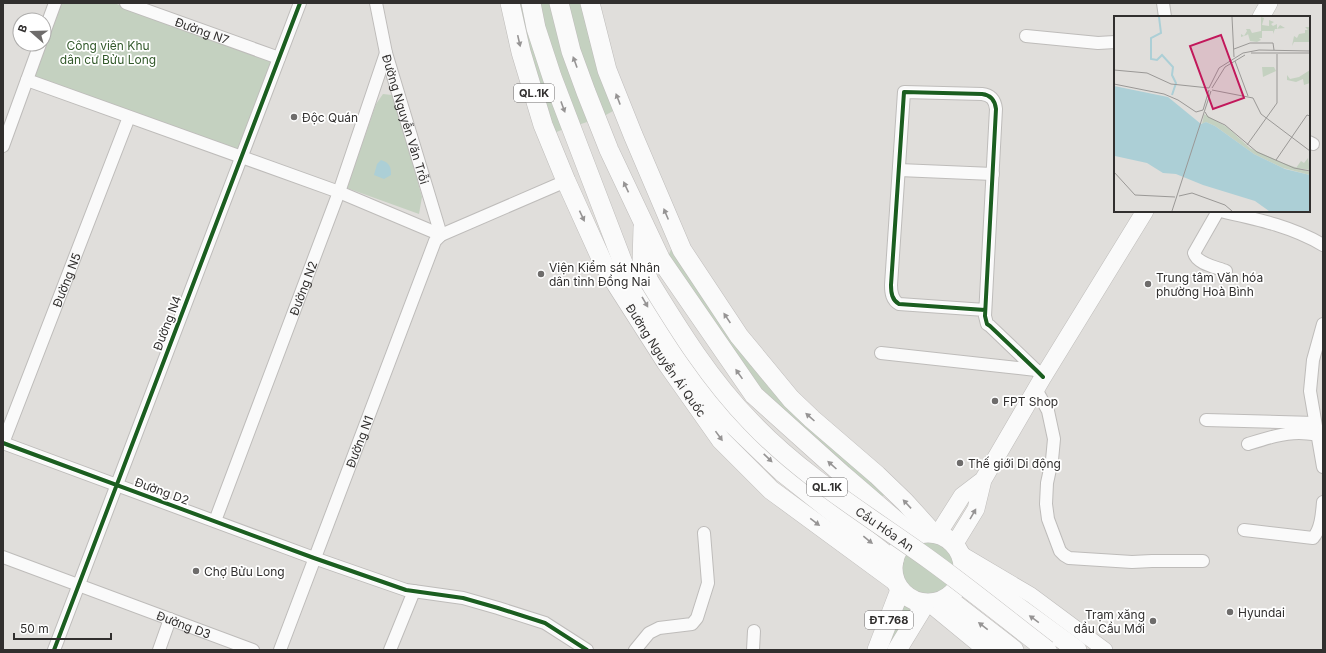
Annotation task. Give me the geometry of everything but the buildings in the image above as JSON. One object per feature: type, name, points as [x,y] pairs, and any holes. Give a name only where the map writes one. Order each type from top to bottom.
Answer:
[{"type":"main road","name":"Đường Nguyễn Ái Quốc","points":[[510,3],[522,52],[543,125],[566,181],[626,269],[658,324],[705,392],[727,419],[782,472],[894,560]]},
{"type":"main road","name":"Đường Nguyễn Ái Quốc","points":[[531,3],[536,28],[552,77],[626,269],[666,362],[721,440],[771,490],[897,586]]},
{"type":"main road","name":"Đường Nguyễn Ái Quốc","points":[[559,3],[571,51],[609,150],[661,260],[754,395],[914,536]]},
{"type":"main road","points":[[590,3],[607,70],[632,135],[682,250],[739,336],[791,399],[877,475],[936,534]]},
{"type":"main road","points":[[1261,16],[1269,3]]},
{"type":"main road","points":[[609,150],[632,135]]},
{"type":"main road","points":[[566,181],[586,166]]},
{"type":"main road","points":[[959,555],[976,509],[983,480],[1038,379],[1144,212]]},
{"type":"main road","name":"Đường Nguyễn Ái Quốc","points":[[626,269],[643,222]]},
{"type":"main road","name":"Đường Nguyễn Ái Quốc","points":[[626,269],[649,281]]},
{"type":"main road","name":"Cầu Hóa An","points":[[649,281],[679,330],[707,370],[739,409],[787,456],[931,561],[1051,642]]},
{"type":"main road","points":[[936,534],[962,496],[983,480]]},
{"type":"main road","points":[[935,602],[956,590],[963,576],[959,555],[949,540],[936,534],[927,533],[914,536],[905,542],[898,550],[894,560],[893,571],[897,586],[911,600],[935,602],[1014,650]]},
{"type":"main road","name":"QL.1K","points":[[959,555],[1013,603],[1051,642],[1077,650]]},
{"type":"main road","name":"ĐT.768","points":[[877,650],[897,586]]},
{"type":"main road","points":[[935,602],[988,650]]},
{"type":"main road","name":"ĐT.768","points":[[897,650],[935,602]]},
{"type":"main road","points":[[1042,650],[1051,642]]},
{"type":"street","name":"Đường N7","points":[[126,3],[279,58]]},
{"type":"street","name":"Đường N4","points":[[54,650],[300,3]]},
{"type":"street","name":"Đường Nguyễn Văn Trỗi","points":[[376,3],[386,53],[441,234]]},
{"type":"street","points":[[1163,3],[1166,16]]},
{"type":"street","points":[[1026,36],[1098,43],[1114,42]]},
{"type":"street","points":[[3,146],[37,52]]},
{"type":"street","name":"Đường N2","points":[[215,521],[340,192],[386,53]]},
{"type":"street","points":[[27,80],[340,192],[441,234],[566,181]]},
{"type":"street","points":[[985,310],[899,304],[895,302],[892,297],[891,285],[904,92],[982,94],[990,96],[996,104],[985,316],[988,324],[1038,379],[1054,439],[1052,460],[1047,483],[1046,504],[1048,519],[1060,551],[1069,558],[1132,562],[1203,562]]},
{"type":"street","name":"Đường N5","points":[[3,443],[129,116]]},
{"type":"street","points":[[899,170],[993,174]]},
{"type":"street","points":[[1218,212],[1194,252],[1196,258],[1201,262],[1226,271]]},
{"type":"street","points":[[1223,212],[1275,224],[1296,231],[1323,244]]},
{"type":"street","name":"Đường N1","points":[[280,650],[435,241],[441,234]]},
{"type":"street","points":[[1323,324],[1313,360],[1310,378],[1310,391],[1323,467]]},
{"type":"street","points":[[881,353],[1038,379]]},
{"type":"street","points":[[1206,420],[1315,423]]},
{"type":"street","points":[[1248,444],[1262,439],[1290,434],[1299,433],[1318,435]]},
{"type":"street","name":"Đường D2","points":[[3,443],[314,558],[406,590],[463,598],[545,623],[587,650]]},
{"type":"street","points":[[1244,530],[1313,538],[1322,515],[1323,502]]},
{"type":"street","points":[[635,650],[649,633],[659,628],[692,624],[697,618],[708,583],[704,533]]},
{"type":"street","points":[[959,555],[1031,595],[1105,650]]},
{"type":"street","name":"Đường D3","points":[[3,557],[253,650]]},
{"type":"street","points":[[390,650],[414,591]]},
{"type":"street","points":[[1013,603],[1024,595],[1031,595]]},
{"type":"street","points":[[159,650],[170,619]]},
{"type":"street","points":[[753,650],[754,631]]},
{"type":"green space","name":"Công viên Khu dân cư Bửu Long","points":[[60,3],[114,3],[273,61],[239,151],[34,77],[43,52],[52,52],[52,26]]},
{"type":"green space","points":[[517,3],[524,3],[564,129],[554,133]]},
{"type":"green space","points":[[539,3],[552,3],[590,121],[578,125],[543,26]]},
{"type":"green space","points":[[568,3],[583,3],[615,110],[604,116],[579,50]]},
{"type":"green space","points":[[383,94],[392,95],[401,121],[422,197],[419,214],[347,188],[376,104]]},
{"type":"green space","points":[[672,247],[682,264],[885,493],[882,498],[759,390],[668,257]]},
{"type":"green space","points":[[928,540],[939,542],[948,548],[954,557],[956,568],[954,579],[948,588],[939,594],[928,596],[917,594],[908,588],[902,579],[900,568],[902,557],[908,548],[917,542]]},
{"type":"green space","points":[[903,603],[913,608],[892,642],[890,640]]},
{"type":"water","points":[[381,160],[388,164],[391,170],[391,175],[384,179],[374,175],[377,164]]},
{"type":"cycle path","points":[[54,650],[300,3]]},
{"type":"cycle path","points":[[985,310],[899,304],[892,296],[891,285],[904,92],[982,94],[990,97],[995,103],[996,109],[985,316],[987,324],[1043,377]]},
{"type":"cycle path","points":[[3,443],[314,558],[406,590],[463,598],[545,623],[587,650]]},
{"type":"place","name":"Độc Quán","points":[[294,117]]},
{"type":"place","name":"Viện Kiểm sát Nhân dân tỉnh Đồng Nai","points":[[541,274]]},
{"type":"place","name":"Trung tâm Văn hóa phường Hoà Bình","points":[[1148,284]]},
{"type":"place","name":"FPT Shop","points":[[995,401]]},
{"type":"place","name":"Thế giới Di động","points":[[960,463]]},
{"type":"place","name":"Chợ Bửu Long","points":[[196,571]]},
{"type":"place","name":"Hyundai","points":[[1230,612]]},
{"type":"place","name":"Trạm xăng dầu Cầu Mới","points":[[1153,621]]}]
